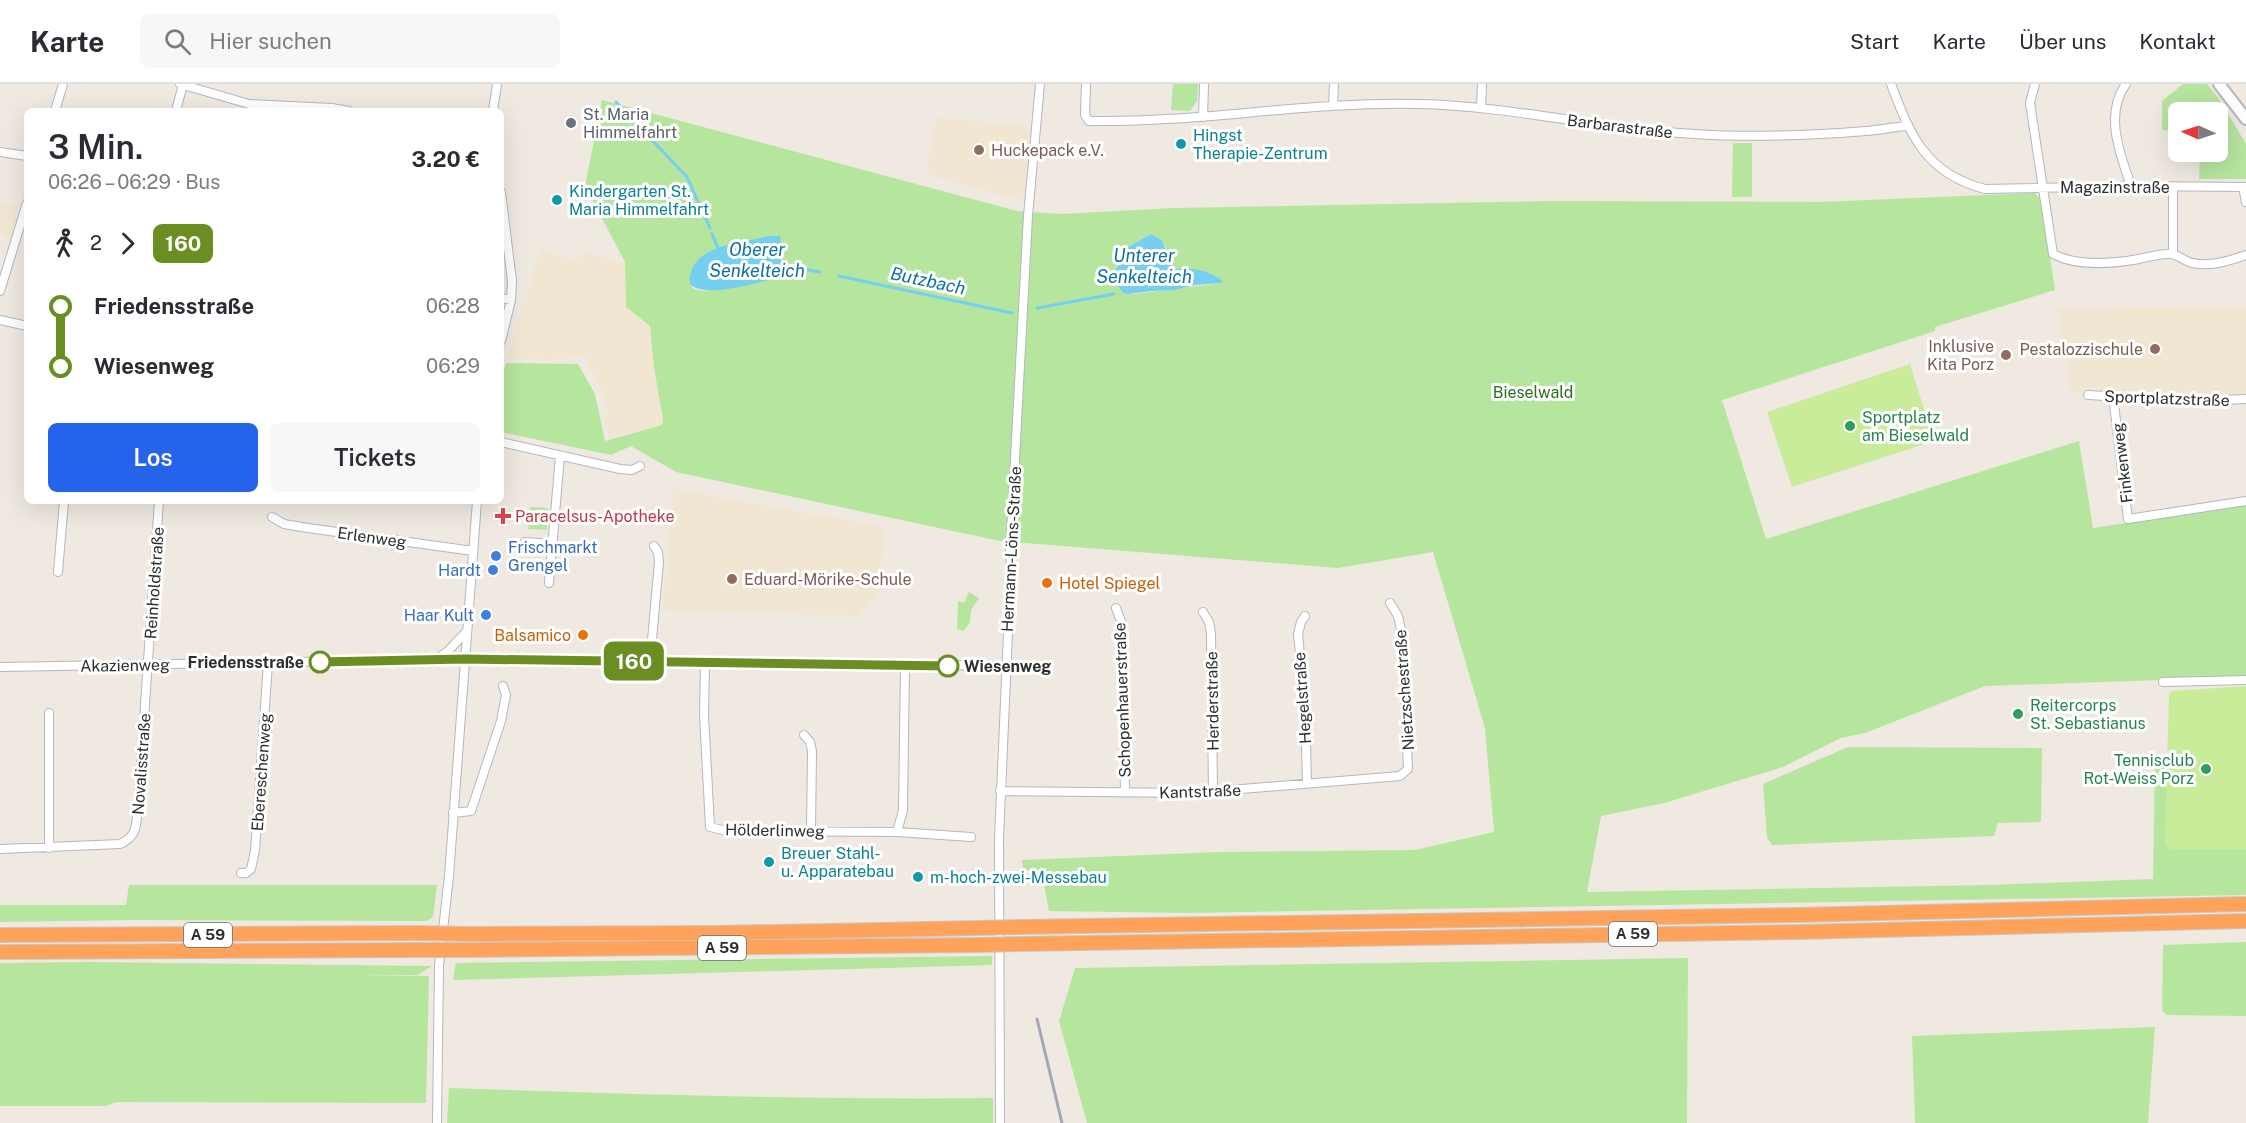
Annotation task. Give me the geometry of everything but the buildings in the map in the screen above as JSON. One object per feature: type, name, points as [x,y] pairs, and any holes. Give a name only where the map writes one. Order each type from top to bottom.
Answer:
[{"type":"highway","name":"A 59","points":[[0,935],[729,933],[1786,916],[2246,904]]},
{"type":"highway","name":"A 59","points":[[0,952],[978,945],[1787,932],[2246,921]]},
{"type":"main road","points":[[2219,84],[2246,119]]},
{"type":"street","points":[[56,108],[63,84]]},
{"type":"street","points":[[177,108],[182,84],[249,104],[332,108]]},
{"type":"street","points":[[493,108],[497,84]]},
{"type":"street","name":"Hermann-Löns-Straße","points":[[1000,1123],[998,938],[1000,791],[1028,216],[1040,84]]},
{"type":"street","name":"Barbarastraße","points":[[1086,84],[1085,115],[1089,121],[1145,122],[1333,105],[1419,104],[1481,108],[1628,129],[1693,134],[1812,135],[1907,126]]},
{"type":"street","points":[[1203,117],[1204,84]]},
{"type":"street","points":[[1333,105],[1334,84]]},
{"type":"street","points":[[1481,108],[1482,84]]},
{"type":"street","points":[[1891,84],[1907,126]]},
{"type":"street","points":[[2035,84],[2030,103],[2053,254],[2061,258],[2095,263],[2173,254],[2185,261],[2203,264],[2224,262],[2246,255]]},
{"type":"street","points":[[2126,84],[2117,103],[2115,123],[2118,145],[2131,186]]},
{"type":"street","name":"Magazinstraße","points":[[1907,126],[1915,142],[1934,162],[1962,180],[1985,189],[2131,186],[2245,187]]},
{"type":"street","points":[[0,152],[24,156]]},
{"type":"street","points":[[2173,187],[2173,254]]},
{"type":"street","points":[[2245,187],[2246,202]]},
{"type":"street","points":[[0,291],[24,212]]},
{"type":"street","points":[[504,216],[512,281],[511,300],[504,329]]},
{"type":"street","points":[[504,299],[511,300]]},
{"type":"street","points":[[0,320],[24,325]]},
{"type":"street","name":"Sportplatzstraße","points":[[2088,395],[2198,401],[2246,399]]},
{"type":"street","name":"Finkenweg","points":[[2114,396],[2128,519],[2246,501]]},
{"type":"street","points":[[504,443],[620,469],[632,470],[640,466]]},
{"type":"street","points":[[549,583],[560,456]]},
{"type":"street","points":[[58,572],[64,504]]},
{"type":"street","name":"Reinholdstraße","points":[[148,664],[159,504]]},
{"type":"street","points":[[437,1123],[440,966],[477,504]]},
{"type":"street","name":"Erlenweg","points":[[272,518],[284,524],[473,551]]},
{"type":"street","points":[[525,542],[552,544]]},
{"type":"street","points":[[650,662],[659,562],[658,552],[654,546]]},
{"type":"street","name":"Nietzschestraße","points":[[1390,603],[1398,616],[1405,677],[1408,769],[1400,776]]},
{"type":"street","name":"Schopenhauerstraße","points":[[1116,608],[1122,624],[1125,793]]},
{"type":"street","name":"Herderstraße","points":[[1203,612],[1209,622],[1211,633],[1213,792]]},
{"type":"street","name":"Hegelstraße","points":[[1305,616],[1298,634],[1305,706],[1306,783]]},
{"type":"street","points":[[435,660],[448,651],[467,631]]},
{"type":"street","name":"Akazienweg","points":[[0,667],[465,659],[1006,666]]},
{"type":"street","name":"Ebereschenweg","points":[[241,873],[252,869],[255,851],[268,663]]},
{"type":"street","name":"Hölderlinweg","points":[[705,663],[704,715],[710,827],[727,831],[897,832],[971,837]]},
{"type":"street","name":"Novalisstraße","points":[[0,849],[120,844],[129,840],[133,835],[138,806],[148,664]]},
{"type":"street","points":[[897,832],[903,810],[905,666]]},
{"type":"street","points":[[2163,682],[2246,680]]},
{"type":"street","points":[[453,813],[471,811],[501,721],[506,695],[503,686]]},
{"type":"street","points":[[49,713],[49,848]]},
{"type":"street","points":[[804,735],[810,742],[812,751],[811,832]]},
{"type":"street","name":"Kantstraße","points":[[1000,791],[1170,794],[1400,776]]},
{"type":"shaded area","name":"Huckepack e.V.","points":[[936,118],[1029,125],[1024,196],[1019,200],[926,174]]},
{"type":"shaded area","points":[[0,202],[20,205],[11,237],[0,236]]},
{"type":"shaded area","points":[[540,250],[577,261],[579,254],[585,255],[586,252],[625,264],[626,307],[650,326],[662,425],[609,438],[604,414],[608,413],[602,390],[583,356],[553,360],[507,359]]},
{"type":"shaded area","name":"Pestalozzischule","points":[[2246,307],[2246,394],[2099,390],[2071,393],[2058,309]]},
{"type":"shaded area","name":"Eduard-Mörike-Schule","points":[[674,489],[884,527],[879,591],[858,616],[662,610]]},
{"type":"green space","points":[[1173,84],[1198,84],[1197,101],[1190,111],[1171,110]]},
{"type":"green space","points":[[2183,84],[2207,84],[2221,102],[2168,102],[2168,130],[2162,130],[2162,101]]},
{"type":"green space","name":"Bieselwald","points":[[602,100],[1017,211],[1061,214],[1173,208],[1551,201],[1820,202],[2035,193],[2041,199],[2055,290],[1935,327],[1935,331],[1722,400],[1766,539],[2079,441],[2093,528],[2246,505],[2246,677],[1985,686],[1865,733],[1841,738],[1783,767],[1664,803],[1601,816],[1587,892],[1989,885],[2153,879],[2155,760],[2170,762],[2246,843],[2246,895],[1186,913],[1049,911],[1042,874],[1023,869],[1022,860],[1219,852],[1415,850],[1494,832],[1485,728],[1433,552],[1338,568],[1000,541],[676,472],[631,446],[611,455],[504,433],[504,370],[506,363],[578,364],[595,394],[605,441],[662,425],[650,326],[626,307],[625,262],[585,186]],"holes":[[[1151,234],[1162,240],[1169,259],[1177,269],[1200,271],[1211,275],[1221,283],[1135,294],[1122,291],[1112,274],[1128,247]],[[781,241],[782,277],[703,291],[694,289],[690,284],[690,274],[718,248]]]},
{"type":"green space","points":[[2228,114],[2246,144],[2246,179],[2199,179],[2200,162],[2228,162]]},
{"type":"green space","points":[[1733,143],[1752,143],[1752,197],[1732,197]]},
{"type":"green space","name":"Sportplatz am Bieselwald","points":[[1910,364],[1934,441],[1792,487],[1767,412]]},
{"type":"green space","points":[[530,507],[548,508],[547,530],[528,529]]},
{"type":"green space","points":[[969,592],[979,598],[971,610],[970,622],[964,631],[957,629],[958,601],[964,603]]},
{"type":"green space","name":"Tennisclub Rot-Weiss Porz","points":[[2246,686],[2246,849],[2171,849],[2165,844],[2169,694],[2172,691]]},
{"type":"green space","points":[[1848,747],[2042,748],[2041,822],[1998,823],[1994,836],[1772,845],[1767,837],[1763,784]]},
{"type":"green space","points":[[129,885],[437,885],[433,917],[427,921],[0,922],[0,905],[126,905]]},
{"type":"green space","points":[[2246,942],[2246,1016],[2167,1015],[2162,1011],[2163,945]]},
{"type":"green space","points":[[992,956],[992,965],[453,980],[456,963]]},
{"type":"green space","points":[[1688,958],[1687,1123],[1087,1123],[1059,1021],[1075,968]]},
{"type":"green space","points":[[0,963],[432,966],[418,975],[355,975],[429,976],[426,1103],[117,1102],[105,1106],[0,1106]]},
{"type":"green space","points":[[2155,1027],[2148,1123],[1915,1123],[1912,1036]]},
{"type":"green space","points":[[449,1088],[789,1097],[993,1098],[993,1123],[447,1123]]},
{"type":"water","name":"Unterer Senkelteich","points":[[1151,234],[1162,240],[1168,259],[1176,269],[1201,270],[1223,281],[1174,290],[1127,294],[1122,292],[1112,280],[1113,274],[1128,247]]},
{"type":"water","name":"Oberer Senkelteich","points":[[780,236],[782,277],[720,290],[698,288],[690,284],[691,271],[697,261],[706,254],[731,244]]},
{"type":"waterway","name":"Butzbach","points":[[616,102],[687,177],[710,228]]},
{"type":"waterway","name":"Butzbach","points":[[712,234],[718,248]]},
{"type":"waterway","name":"Butzbach","points":[[784,266],[820,272]]},
{"type":"waterway","name":"Butzbach","points":[[839,276],[1012,313]]},
{"type":"waterway","name":"Butzbach","points":[[1037,308],[1114,294]]},
{"type":"railway","points":[[1037,1019],[1062,1123]]},
{"type":"bus line","name":"160","points":[[320,662],[465,659],[948,666]]},
{"type":"place","name":"St. Maria Himmelfahrt","points":[[571,123]]},
{"type":"place","name":"Hingst Therapie-Zentrum","points":[[1181,144]]},
{"type":"place","name":"Huckepack e.V.","points":[[979,150]]},
{"type":"place","name":"Kindergarten St. Maria Himmelfahrt","points":[[557,200]]},
{"type":"place","name":"Pestalozzischule","points":[[2155,349]]},
{"type":"place","name":"Inklusive Kita Porz","points":[[2006,355]]},
{"type":"place","name":"Sportplatz am Bieselwald","points":[[1850,426]]},
{"type":"place","name":"Paracelsus-Apotheke","points":[[503,516]]},
{"type":"place","name":"Frischmarkt Grengel","points":[[496,556]]},
{"type":"place","name":"Hardt","points":[[493,570]]},
{"type":"place","name":"Eduard-Mörike-Schule","points":[[732,579]]},
{"type":"place","name":"Hotel Spiegel","points":[[1047,583]]},
{"type":"place","name":"Haar Kult","points":[[486,615]]},
{"type":"place","name":"Balsamico","points":[[583,635]]},
{"type":"place","name":"Friedensstraße","points":[[320,662]]},
{"type":"place","name":"Wiesenweg","points":[[948,666]]},
{"type":"place","name":"Reitercorps St. Sebastianus","points":[[2018,714]]},
{"type":"place","name":"Tennisclub Rot-Weiss Porz","points":[[2206,769]]},
{"type":"place","name":"Breuer Stahl- u. Apparatebau","points":[[769,862]]},
{"type":"place","name":"m-hoch-zwei-Messebau","points":[[918,877]]}]
